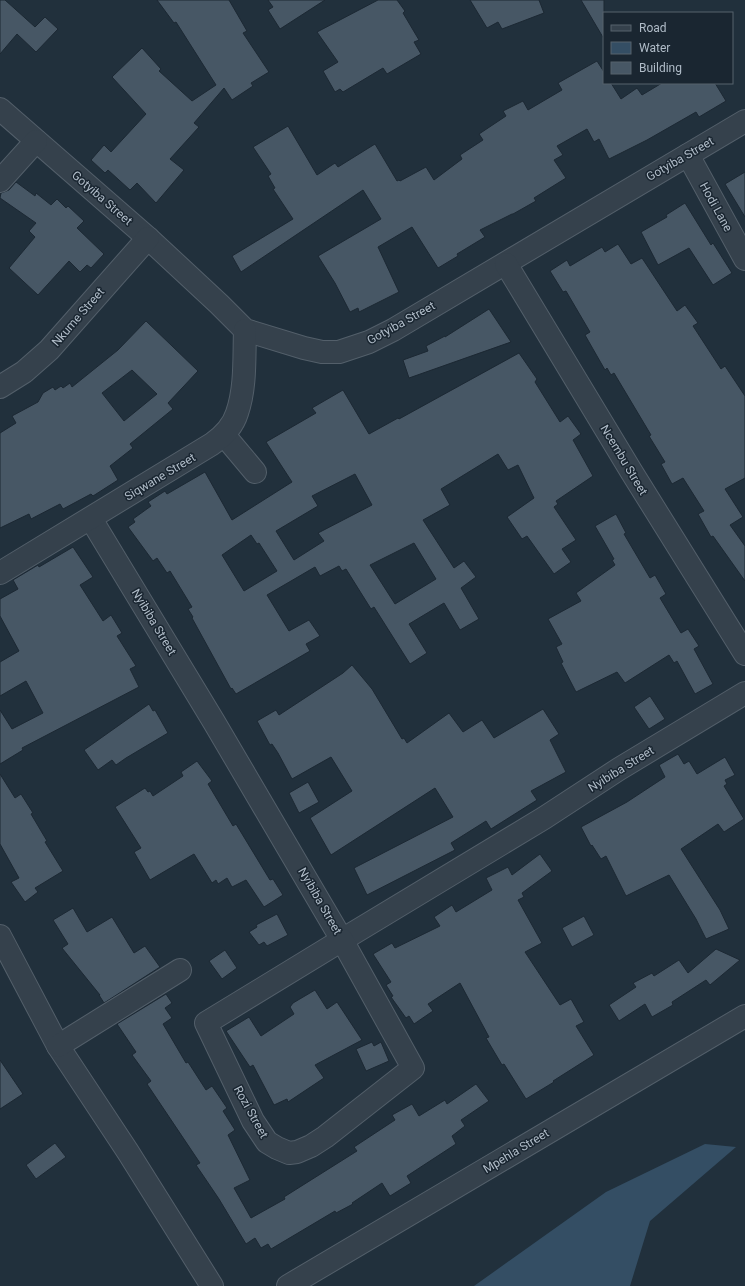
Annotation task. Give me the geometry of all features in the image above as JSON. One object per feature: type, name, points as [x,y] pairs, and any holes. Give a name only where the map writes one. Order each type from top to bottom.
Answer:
[{"type":"street","name":"Gotyiba Street","points":[[0,109],[148,238],[245,330],[322,352],[339,352],[369,342],[393,330],[745,121]]},
{"type":"street","points":[[0,181],[36,141]]},
{"type":"street","name":"Hodi Lane","points":[[688,155],[745,259]]},
{"type":"street","name":"Nkume Street","points":[[0,387],[24,372],[49,350],[148,238]]},
{"type":"street","name":"Ncembu Street","points":[[506,264],[631,471],[745,654]]},
{"type":"street","name":"Siqwane Street","points":[[0,572],[91,519],[212,444],[224,435],[237,414],[243,377],[245,330]]},
{"type":"street","points":[[224,435],[255,472]]},
{"type":"street","name":"Nyibiba Street","points":[[91,519],[214,722],[342,940],[544,818],[619,769],[745,693]]},
{"type":"street","points":[[0,936],[58,1046],[128,1152],[212,1286]]},
{"type":"street","name":"Rozi Street","points":[[342,940],[413,1068],[326,1137],[311,1146],[297,1152],[289,1153],[267,1142],[253,1121],[206,1023],[342,940]]},
{"type":"street","points":[[58,1046],[180,970]]},
{"type":"street","name":"Mpehla Street","points":[[288,1286],[745,1016]]},
{"type":"water","points":[[705,1144],[736,1147],[650,1221],[630,1286],[474,1286],[606,1192]]},
{"type":"building","points":[[0,0],[5,0],[35,27],[45,17],[58,29],[36,52],[17,34],[0,54]]},
{"type":"building","points":[[157,0],[229,0],[247,31],[243,33],[269,72],[251,83],[253,86],[232,100],[224,88],[194,123],[199,127],[170,159],[184,170],[156,203],[137,183],[130,190],[108,170],[105,173],[91,160],[104,145],[111,152],[146,114],[112,77],[142,48],[161,69],[159,71],[192,101],[216,85],[176,22],[174,23]]},
{"type":"building","points":[[268,0],[325,0],[280,29],[268,10],[273,7]]},
{"type":"building","points":[[378,0],[397,0],[405,11],[403,13],[419,40],[414,42],[421,54],[387,74],[383,68],[343,92],[340,89],[335,92],[323,71],[338,62],[317,32]]},
{"type":"building","points":[[470,0],[539,0],[544,13],[502,29],[498,22],[487,28]]},
{"type":"building","points":[[581,0],[604,0],[603,37]]},
{"type":"building","points":[[597,61],[603,70],[603,84],[612,84],[621,99],[637,88],[642,95],[660,84],[716,84],[726,101],[699,117],[696,112],[647,140],[609,159],[599,139],[594,142],[587,129],[557,146],[563,155],[554,160],[566,178],[534,198],[536,201],[480,230],[485,237],[457,254],[458,256],[438,268],[412,227],[378,247],[399,292],[359,312],[358,308],[350,312],[335,283],[318,256],[381,219],[363,190],[241,272],[232,256],[293,219],[273,189],[275,188],[268,176],[271,174],[253,147],[288,126],[317,175],[335,163],[338,167],[375,144],[397,181],[400,181],[426,167],[434,180],[462,159],[460,155],[483,140],[479,134],[506,116],[503,111],[523,101],[528,110],[562,90],[558,83]]},
{"type":"building","points":[[745,172],[745,217],[725,184]]},
{"type":"building","points":[[16,182],[35,196],[36,193],[51,205],[57,199],[66,208],[68,206],[84,221],[77,228],[104,254],[91,268],[87,265],[80,272],[69,261],[38,295],[9,268],[35,237],[29,231],[36,223],[0,198],[1,193],[9,190]]},
{"type":"building","points":[[685,203],[711,245],[713,243],[732,273],[713,285],[689,248],[658,265],[641,232],[667,217],[666,215]]},
{"type":"building","points":[[618,244],[631,264],[642,258],[677,311],[685,305],[698,323],[693,326],[721,369],[725,366],[745,396],[745,478],[725,489],[743,517],[730,525],[745,546],[745,581],[713,536],[711,537],[698,514],[704,511],[683,478],[672,484],[661,464],[665,462],[649,436],[651,435],[614,373],[611,375],[607,368],[605,370],[585,335],[590,332],[566,291],[563,292],[550,271],[567,260],[570,266],[602,247],[605,252]]},
{"type":"building","points":[[489,309],[511,342],[409,378],[403,360],[428,351],[426,346],[445,337]]},
{"type":"building","points":[[146,321],[198,371],[168,403],[173,409],[130,444],[133,448],[110,466],[118,480],[93,496],[91,494],[63,509],[60,504],[31,519],[29,514],[0,528],[0,433],[16,423],[12,416],[38,402],[43,393],[53,387],[55,390],[61,386],[63,388],[70,383],[72,387],[118,350]],"holes":[[[132,370],[157,394],[124,421],[102,393]]]},
{"type":"building","points":[[519,353],[537,379],[535,382],[560,422],[568,416],[581,434],[573,440],[593,476],[556,501],[558,504],[554,507],[576,540],[562,549],[571,562],[554,574],[527,536],[522,539],[507,517],[534,498],[518,465],[508,470],[498,454],[441,489],[450,505],[423,520],[454,568],[464,561],[476,577],[461,588],[479,619],[460,630],[444,603],[409,624],[427,653],[410,664],[374,607],[371,609],[346,569],[342,571],[339,566],[320,576],[315,567],[267,595],[289,631],[309,620],[320,636],[306,644],[310,651],[236,694],[232,688],[231,689],[192,618],[193,617],[188,609],[192,607],[170,571],[167,573],[157,558],[153,561],[128,527],[135,522],[133,519],[151,506],[148,502],[165,491],[167,494],[205,472],[232,520],[292,482],[266,442],[316,413],[312,408],[343,390],[369,434],[398,418],[399,419]],"holes":[[[355,474],[372,505],[318,533],[324,541],[294,560],[276,531],[318,506],[312,496]],[[251,535],[257,544],[259,543],[277,571],[244,591],[222,555]],[[414,543],[436,579],[395,604],[370,565]]]},
{"type":"building","points":[[616,514],[626,533],[624,534],[650,578],[655,575],[666,594],[660,598],[681,633],[688,629],[699,646],[694,649],[713,684],[695,694],[677,661],[674,663],[669,655],[625,683],[617,672],[576,692],[561,663],[563,662],[556,647],[562,644],[548,619],[581,601],[576,593],[615,565],[612,560],[614,559],[595,526]]},
{"type":"building","points":[[73,547],[93,577],[80,585],[103,621],[111,615],[122,633],[117,636],[136,666],[130,669],[139,687],[22,748],[23,750],[0,764],[0,710],[12,729],[43,713],[26,681],[0,696],[0,662],[19,651],[0,616],[0,599],[18,589],[13,580]]},
{"type":"building","points":[[352,665],[372,689],[402,739],[404,738],[407,743],[449,713],[463,732],[482,720],[494,738],[543,709],[559,734],[550,740],[566,772],[531,791],[537,800],[491,829],[486,821],[451,843],[455,850],[367,895],[354,868],[453,817],[435,788],[331,855],[310,818],[352,791],[331,757],[292,779],[278,753],[272,744],[270,745],[257,721],[276,710],[279,715],[343,673]]},
{"type":"building","points":[[650,696],[665,719],[649,729],[634,707]]},
{"type":"building","points":[[149,704],[153,711],[155,710],[168,733],[116,765],[112,760],[98,770],[84,750]]},
{"type":"building","points":[[678,754],[684,764],[689,761],[697,774],[725,757],[735,775],[725,780],[727,784],[724,786],[744,819],[724,832],[718,824],[681,849],[720,910],[729,929],[706,939],[696,919],[669,875],[626,896],[606,856],[601,859],[592,845],[591,846],[581,827],[627,802],[665,777],[659,765]]},
{"type":"building","points":[[197,761],[212,781],[208,784],[233,826],[236,824],[270,880],[273,879],[283,895],[264,907],[246,880],[232,887],[227,878],[218,884],[216,880],[212,883],[194,854],[150,880],[134,852],[141,848],[115,807],[145,788],[148,792],[150,791],[153,796],[183,776],[181,772]]},
{"type":"building","points":[[0,774],[15,798],[21,794],[33,813],[31,814],[47,841],[45,842],[63,871],[35,888],[38,892],[25,902],[11,882],[19,878],[0,844]]},
{"type":"building","points":[[308,782],[319,802],[299,813],[289,793]]},
{"type":"building","points":[[540,854],[552,871],[522,893],[524,897],[518,900],[542,943],[525,952],[560,1005],[571,999],[584,1022],[576,1026],[594,1055],[526,1099],[504,1064],[502,1065],[486,1038],[489,1037],[460,983],[428,1004],[433,1011],[414,1024],[409,1016],[406,1018],[391,997],[393,996],[386,985],[391,982],[373,954],[392,943],[395,948],[440,926],[434,917],[452,905],[456,912],[492,890],[486,878],[508,867],[512,875]]},
{"type":"building","points":[[73,908],[87,932],[112,917],[134,953],[145,946],[160,967],[104,1003],[100,995],[62,948],[68,944],[53,920]]},
{"type":"building","points":[[277,914],[288,935],[267,946],[264,942],[259,945],[249,932],[257,927],[256,925]]},
{"type":"building","points":[[584,916],[594,935],[572,947],[562,928]]},
{"type":"building","points":[[716,949],[740,960],[710,985],[706,980],[672,1002],[673,1005],[652,1017],[645,1004],[619,1021],[609,1005],[636,987],[633,983],[652,973],[654,976],[679,960],[688,973]]},
{"type":"building","points":[[225,950],[237,968],[222,979],[209,961]]},
{"type":"building","points":[[315,990],[327,1009],[337,1002],[362,1040],[315,1065],[324,1078],[288,1102],[287,1099],[274,1105],[253,1065],[250,1067],[226,1031],[249,1017],[261,1036],[294,1014],[290,1007],[293,1003]]},
{"type":"building","points":[[166,994],[172,1003],[165,1008],[172,1018],[163,1024],[186,1063],[188,1062],[206,1090],[212,1086],[227,1108],[223,1111],[235,1130],[228,1135],[250,1180],[234,1188],[251,1218],[285,1199],[284,1197],[357,1151],[354,1147],[395,1120],[392,1115],[412,1104],[419,1116],[445,1100],[447,1104],[476,1084],[489,1101],[461,1120],[465,1126],[452,1136],[456,1144],[407,1176],[411,1183],[390,1196],[382,1183],[352,1203],[353,1204],[336,1213],[335,1211],[271,1249],[268,1244],[261,1248],[255,1238],[246,1244],[219,1199],[196,1165],[200,1163],[147,1084],[151,1081],[132,1055],[136,1052],[117,1024]]},
{"type":"building","points":[[372,1042],[374,1046],[381,1042],[389,1061],[366,1071],[356,1049]]},
{"type":"building","points":[[0,1060],[23,1094],[0,1109]]},
{"type":"building","points":[[55,1143],[66,1157],[36,1179],[26,1165]]}]
